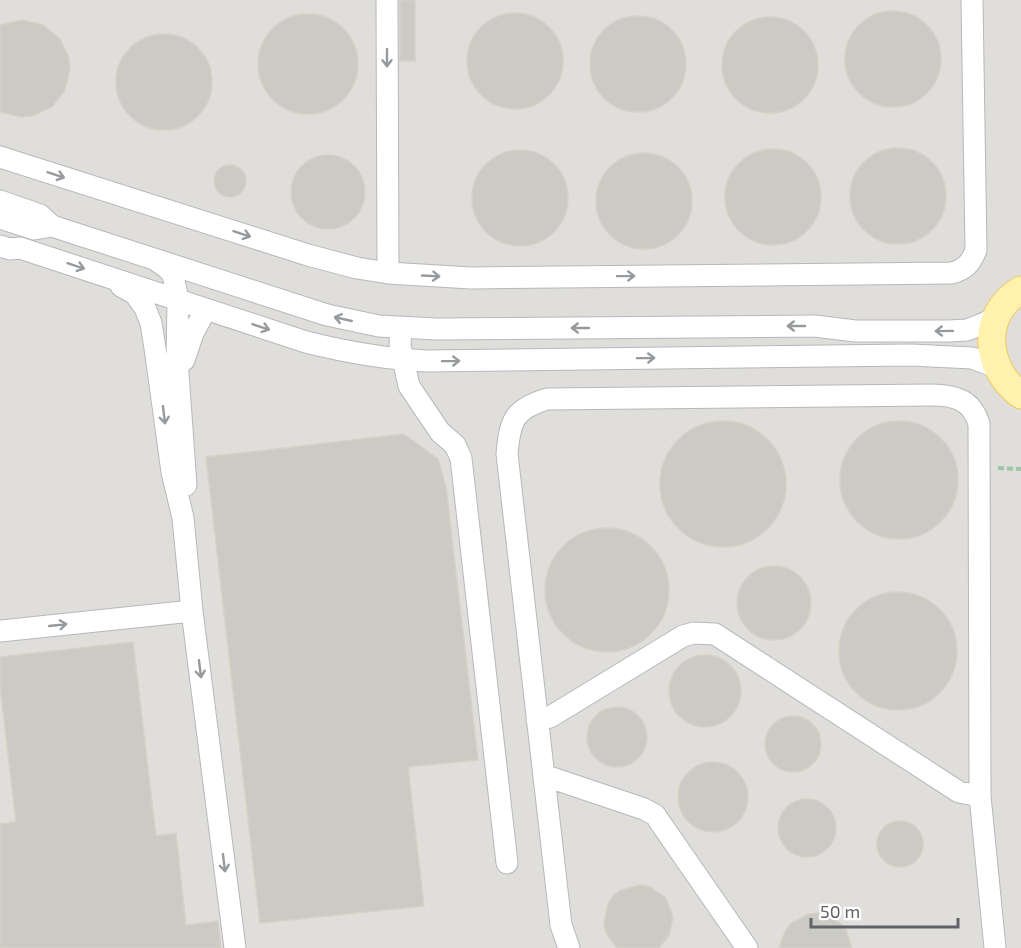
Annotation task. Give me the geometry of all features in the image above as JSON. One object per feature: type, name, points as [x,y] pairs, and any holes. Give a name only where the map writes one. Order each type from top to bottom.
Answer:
[{"type":"main road","points":[[1020,290],[1006,302],[999,314],[992,340],[993,354],[1003,379],[1021,396]]},
{"type":"street","points":[[387,0],[388,273]]},
{"type":"street","points":[[0,157],[308,255],[357,268],[388,273],[471,278],[951,273],[968,266],[976,250],[972,0]]},
{"type":"street","points":[[0,201],[40,215],[52,226],[156,260],[176,272],[357,323],[401,328],[815,326],[855,331],[949,331],[967,330],[999,314]]},
{"type":"street","points":[[0,218],[34,229],[52,226]]},
{"type":"street","points":[[0,233],[14,238],[10,247],[306,342],[341,351],[402,360],[911,355],[972,357],[997,367]]},
{"type":"street","points":[[176,272],[170,297],[187,487],[187,506],[183,518]]},
{"type":"street","points":[[103,275],[135,294],[146,308],[151,323],[172,472],[183,518],[192,611],[235,948]]},
{"type":"street","points":[[159,374],[158,312],[170,297]]},
{"type":"street","points":[[178,387],[193,333],[206,309]]},
{"type":"street","points":[[401,328],[402,360],[409,386],[440,432],[455,445],[461,458],[507,863]]},
{"type":"street","points":[[569,948],[561,925],[507,454],[513,421],[529,405],[547,399],[948,395],[963,400],[971,406],[979,424],[980,796],[995,948]]},
{"type":"street","points":[[0,631],[192,611]]},
{"type":"street","points":[[537,720],[550,717],[683,636],[694,633],[715,634],[959,792],[980,796]]},
{"type":"street","points":[[544,779],[552,778],[632,804],[655,815],[747,948]]},
{"type":"shaded area","points":[[0,0],[1021,0],[1021,948],[0,948]]},
{"type":"building","points":[[400,0],[415,0],[415,61],[400,61]]},
{"type":"building","points":[[893,11],[911,14],[927,25],[938,41],[941,59],[938,77],[927,93],[911,104],[893,107],[875,104],[859,93],[848,77],[845,59],[848,41],[859,25],[875,14]]},
{"type":"building","points":[[515,13],[533,16],[549,27],[560,43],[563,61],[560,79],[549,95],[533,106],[515,109],[497,106],[481,95],[470,79],[467,61],[470,43],[481,27],[497,16]]},
{"type":"building","points":[[308,14],[327,18],[343,29],[354,45],[358,64],[354,83],[343,99],[327,110],[308,114],[289,110],[273,99],[262,83],[258,64],[262,45],[273,29],[289,18]]},
{"type":"building","points":[[638,16],[656,19],[672,30],[683,46],[686,64],[683,82],[672,98],[656,109],[638,112],[620,109],[604,98],[593,82],[590,64],[593,46],[604,30],[620,19]]},
{"type":"building","points":[[770,17],[788,20],[804,31],[815,47],[818,65],[815,83],[804,99],[788,110],[770,113],[752,110],[736,99],[725,83],[722,65],[725,47],[736,31],[752,20]]},
{"type":"building","points":[[22,20],[43,25],[60,39],[69,58],[70,69],[65,90],[52,107],[32,116],[21,117],[0,112],[0,25]]},
{"type":"building","points":[[164,34],[182,37],[198,48],[209,64],[212,82],[209,100],[198,116],[182,127],[164,130],[146,127],[130,116],[119,100],[116,82],[119,64],[130,48],[146,37]]},
{"type":"building","points":[[898,148],[916,151],[932,162],[943,178],[946,196],[943,214],[932,230],[916,241],[898,244],[880,241],[864,230],[853,214],[850,196],[853,178],[864,162],[880,151]]},
{"type":"building","points":[[773,149],[791,152],[807,163],[818,179],[821,197],[818,215],[807,231],[791,242],[773,245],[755,242],[739,231],[728,215],[725,197],[728,179],[739,163],[755,152]]},
{"type":"building","points":[[520,150],[538,153],[554,164],[565,180],[568,198],[565,216],[554,232],[538,243],[520,246],[502,243],[486,232],[475,216],[472,198],[475,180],[486,164],[502,153]]},
{"type":"building","points":[[644,153],[662,156],[678,167],[689,183],[692,201],[689,219],[678,235],[662,246],[644,249],[626,246],[610,235],[599,219],[596,201],[599,183],[610,167],[626,156]]},
{"type":"building","points":[[328,155],[349,161],[359,171],[365,192],[359,213],[349,223],[328,229],[307,223],[297,213],[291,192],[297,171],[307,161]]},
{"type":"building","points":[[230,165],[242,169],[246,181],[242,193],[230,197],[218,193],[214,181],[218,169]]},
{"type":"building","points":[[723,421],[747,426],[768,439],[781,460],[786,484],[781,508],[768,529],[747,542],[723,547],[699,542],[678,529],[665,508],[660,484],[665,460],[678,439],[699,426]]},
{"type":"building","points":[[899,421],[922,425],[941,438],[954,457],[958,480],[954,503],[941,522],[922,535],[899,539],[876,535],[857,522],[844,503],[840,480],[844,457],[857,438],[876,425]]},
{"type":"building","points":[[404,434],[438,459],[446,487],[478,760],[408,767],[424,906],[260,923],[206,457]]},
{"type":"building","points":[[607,528],[631,533],[651,546],[664,566],[669,590],[664,614],[651,634],[631,647],[607,652],[583,647],[563,634],[550,614],[545,590],[550,566],[563,546],[583,533]]},
{"type":"building","points":[[774,566],[795,572],[805,582],[811,603],[805,624],[795,634],[774,640],[753,634],[743,624],[737,603],[743,582],[753,572]]},
{"type":"building","points":[[898,592],[921,596],[940,609],[953,628],[957,651],[953,674],[940,693],[921,706],[898,710],[875,706],[856,693],[843,674],[839,651],[843,628],[856,609],[875,596]]},
{"type":"building","points":[[133,642],[156,836],[176,833],[186,925],[218,921],[221,948],[0,948],[0,824],[16,822],[0,686],[0,657]]},
{"type":"building","points":[[698,655],[712,655],[731,665],[741,684],[741,698],[731,717],[712,727],[698,727],[679,717],[669,698],[669,684],[679,665]]},
{"type":"building","points":[[617,707],[634,712],[642,720],[647,737],[642,754],[634,762],[617,767],[600,762],[592,754],[587,737],[592,720],[600,712]]},
{"type":"building","points":[[788,716],[798,716],[813,724],[819,733],[821,744],[819,755],[813,764],[798,772],[788,772],[777,767],[770,760],[765,749],[765,739],[770,728],[777,721]]},
{"type":"building","points":[[720,762],[733,768],[742,777],[746,783],[748,797],[746,811],[738,822],[727,830],[706,832],[688,822],[680,811],[678,790],[688,772],[699,764]]},
{"type":"building","points":[[801,799],[813,799],[828,807],[836,822],[836,834],[828,849],[813,857],[801,857],[786,849],[778,834],[778,822],[786,807]]},
{"type":"building","points":[[900,821],[916,828],[923,844],[916,860],[900,867],[884,860],[877,844],[884,828]]},
{"type":"building","points":[[640,885],[650,887],[666,898],[673,917],[669,936],[659,948],[617,948],[606,933],[604,923],[608,904],[621,890]]},
{"type":"building","points":[[809,914],[829,915],[845,927],[852,948],[779,948],[791,923]]}]
